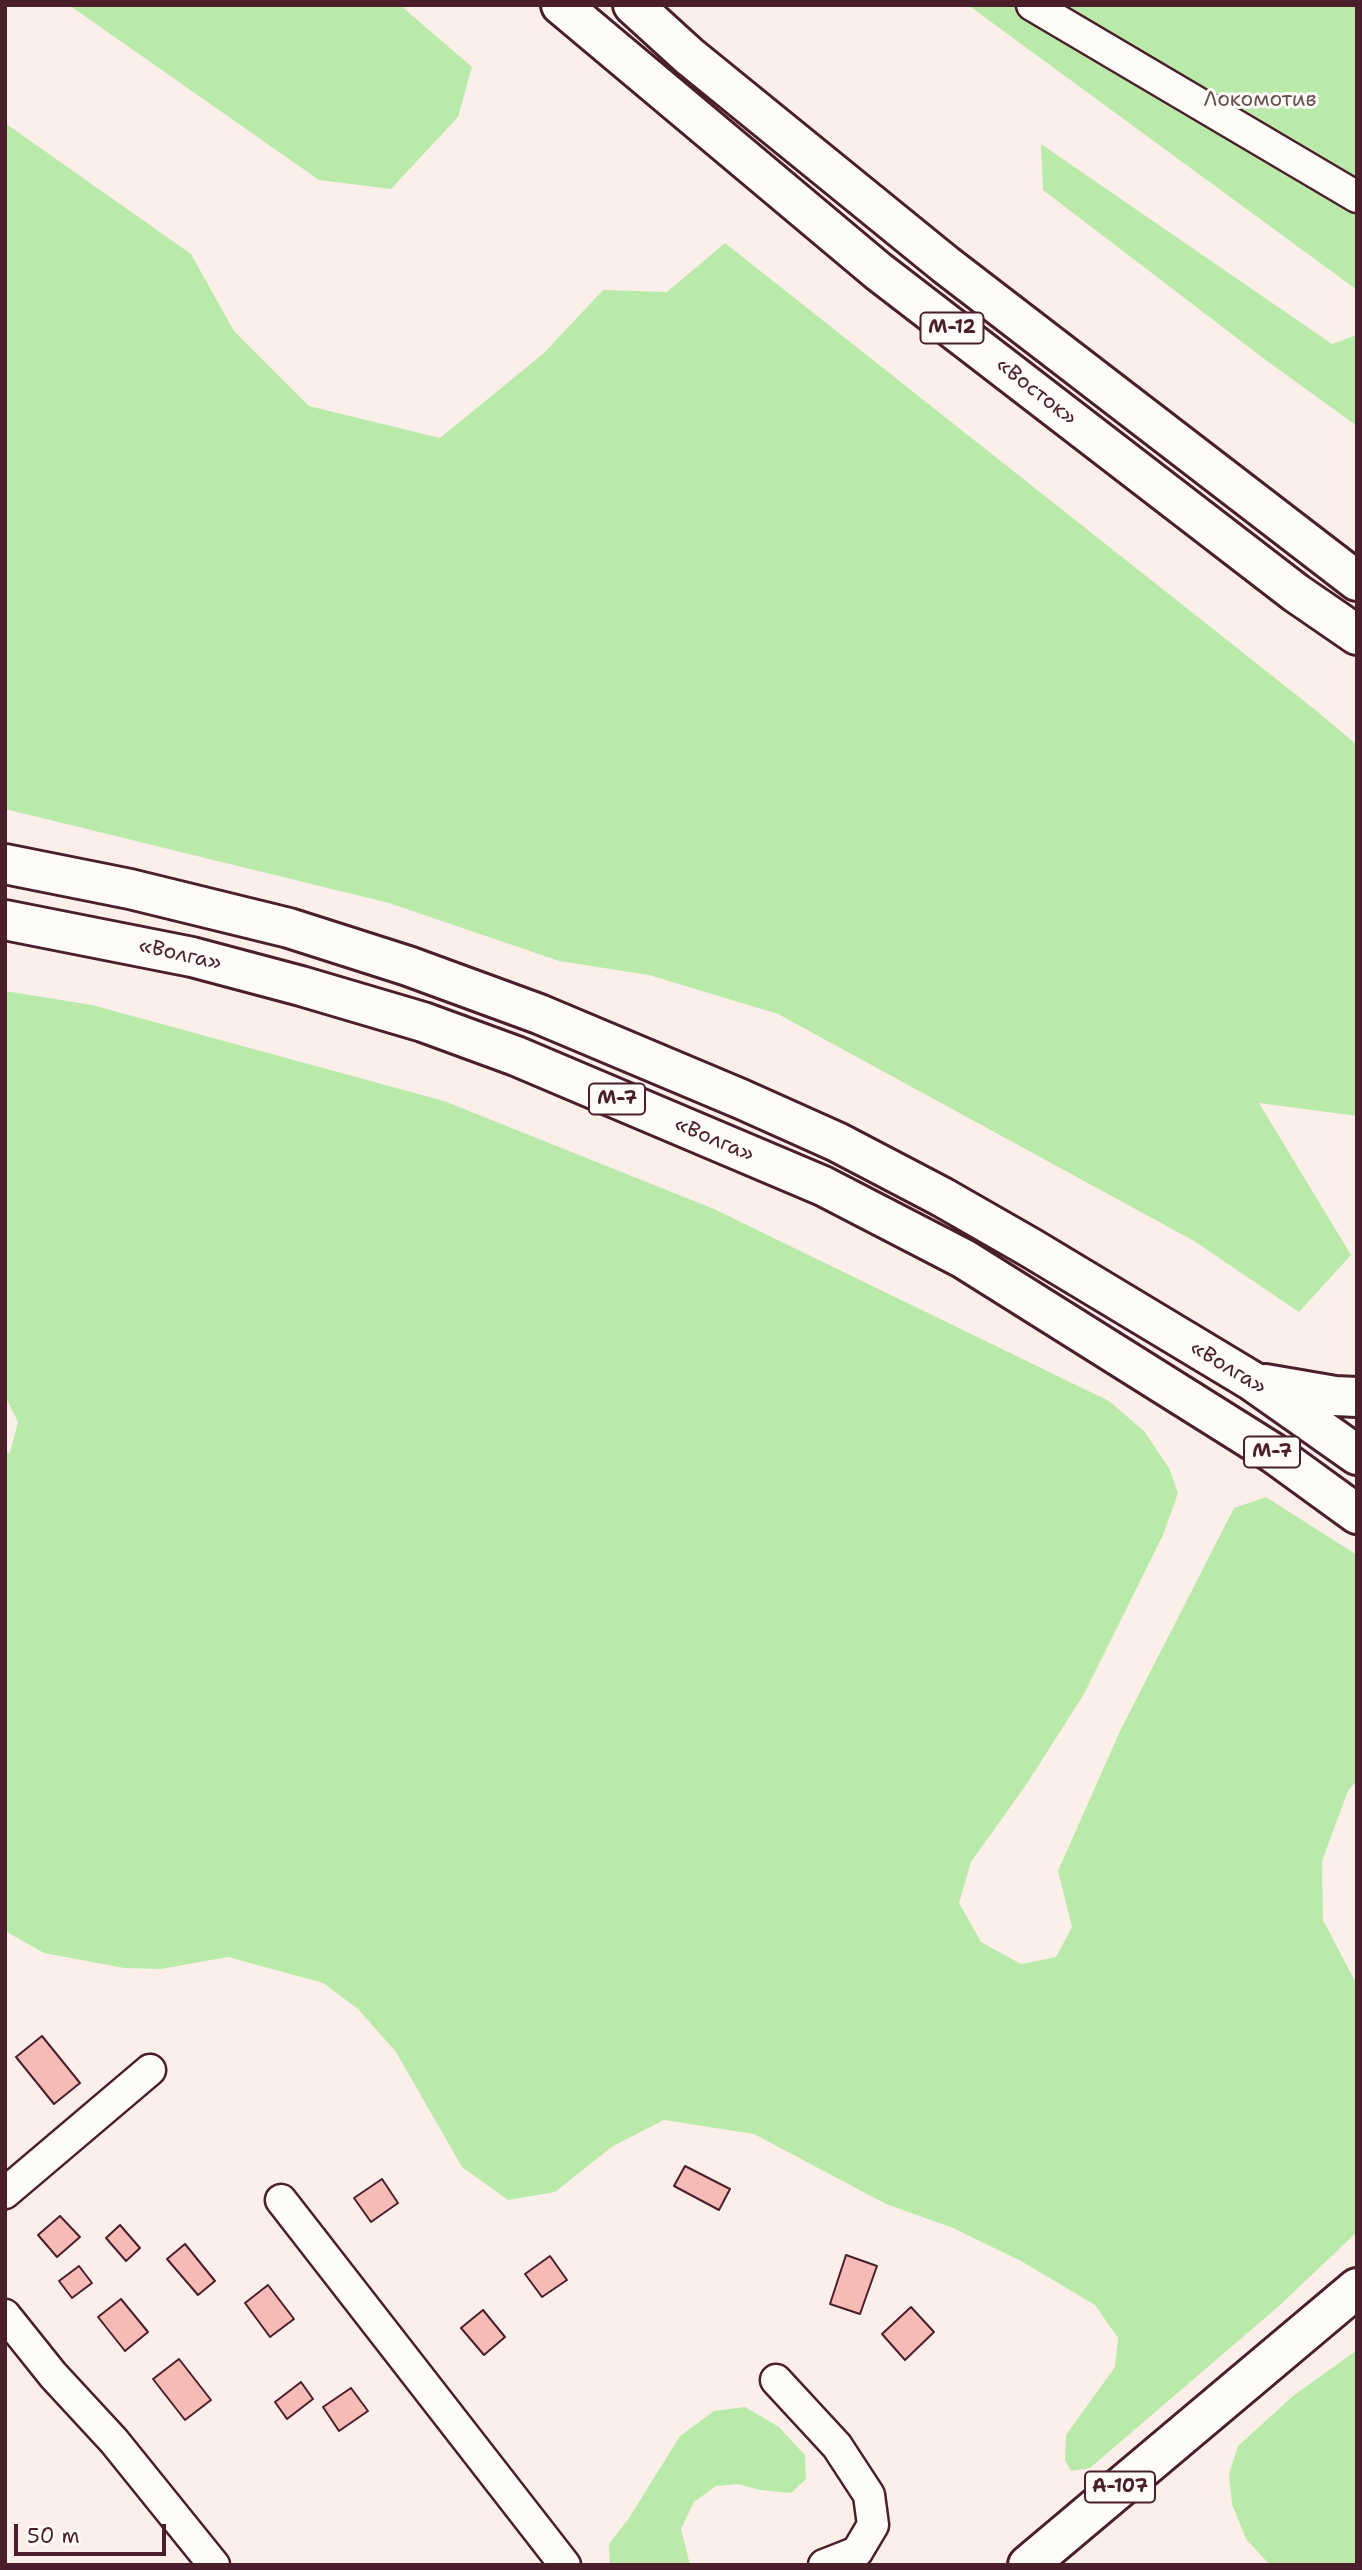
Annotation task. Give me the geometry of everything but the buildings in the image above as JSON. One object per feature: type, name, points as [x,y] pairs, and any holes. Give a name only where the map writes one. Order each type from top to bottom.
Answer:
[{"type":"main road","name":"«Восток»","points":[[561,5],[878,271],[1296,593],[1357,635]]},
{"type":"main road","name":"М-12","points":[[633,5],[689,56],[946,265],[1357,581]]},
{"type":"main road","name":"«Волга»","points":[[5,864],[131,890],[289,929],[421,971],[539,1014],[837,1142],[942,1197],[1252,1381],[1357,1455]]},
{"type":"main road","name":"«Волга»","points":[[5,920],[192,957],[423,1022],[516,1056],[823,1186],[975,1266],[1273,1453],[1357,1514]]},
{"type":"main road","points":[[1252,1381],[1335,1396],[1357,1397]]},
{"type":"main road","name":"А-107","points":[[1028,2565],[1357,2288]]},
{"type":"street","points":[[1032,5],[1357,197]]},
{"type":"street","points":[[5,2193],[150,2070]]},
{"type":"street","points":[[281,2200],[565,2565]]},
{"type":"street","points":[[5,2315],[53,2375],[114,2441],[214,2565]]},
{"type":"street","points":[[776,2380],[837,2446],[869,2496],[873,2525],[857,2552],[824,2565]]},
{"type":"green space","points":[[69,5],[400,5],[472,67],[458,117],[391,189],[319,180]]},
{"type":"green space","name":"Локомотив","points":[[968,5],[1357,5],[1357,290]]},
{"type":"green space","points":[[5,123],[191,254],[234,331],[309,406],[440,438],[544,353],[603,290],[667,292],[725,243],[1318,712],[1357,745],[1357,1116],[1259,1103],[1351,1255],[1299,1312],[1194,1241],[778,1014],[649,975],[559,961],[389,903],[5,809]]},
{"type":"green space","points":[[1041,144],[1332,344],[1357,335],[1357,426],[1267,361],[1043,190]]},
{"type":"green space","points":[[5,991],[92,1005],[444,1101],[714,1209],[1109,1401],[1144,1431],[1169,1468],[1178,1493],[1163,1535],[1084,1694],[1026,1785],[971,1862],[959,1903],[981,1942],[1021,1964],[1056,1957],[1072,1927],[1058,1871],[1120,1731],[1234,1508],[1266,1497],[1357,1555],[1357,1780],[1348,1791],[1322,1861],[1323,1920],[1357,1985],[1357,2232],[1279,2306],[1090,2468],[1071,2471],[1065,2460],[1066,2435],[1115,2367],[1118,2338],[1095,2305],[1021,2261],[953,2228],[886,2204],[754,2134],[664,2120],[613,2146],[555,2192],[508,2200],[462,2167],[396,2052],[358,2009],[323,1983],[228,1957],[161,1969],[124,1968],[44,1953],[5,1931],[5,1452],[10,1453],[18,1422],[5,1396]]},
{"type":"green space","points":[[1357,2350],[1357,2565],[1270,2565],[1246,2539],[1232,2504],[1229,2474],[1238,2446],[1293,2396]]},
{"type":"green space","points":[[745,2407],[779,2427],[805,2455],[806,2479],[791,2493],[760,2490],[738,2484],[716,2486],[694,2502],[681,2529],[690,2565],[610,2565],[609,2544],[629,2518],[680,2436],[714,2411]]}]
